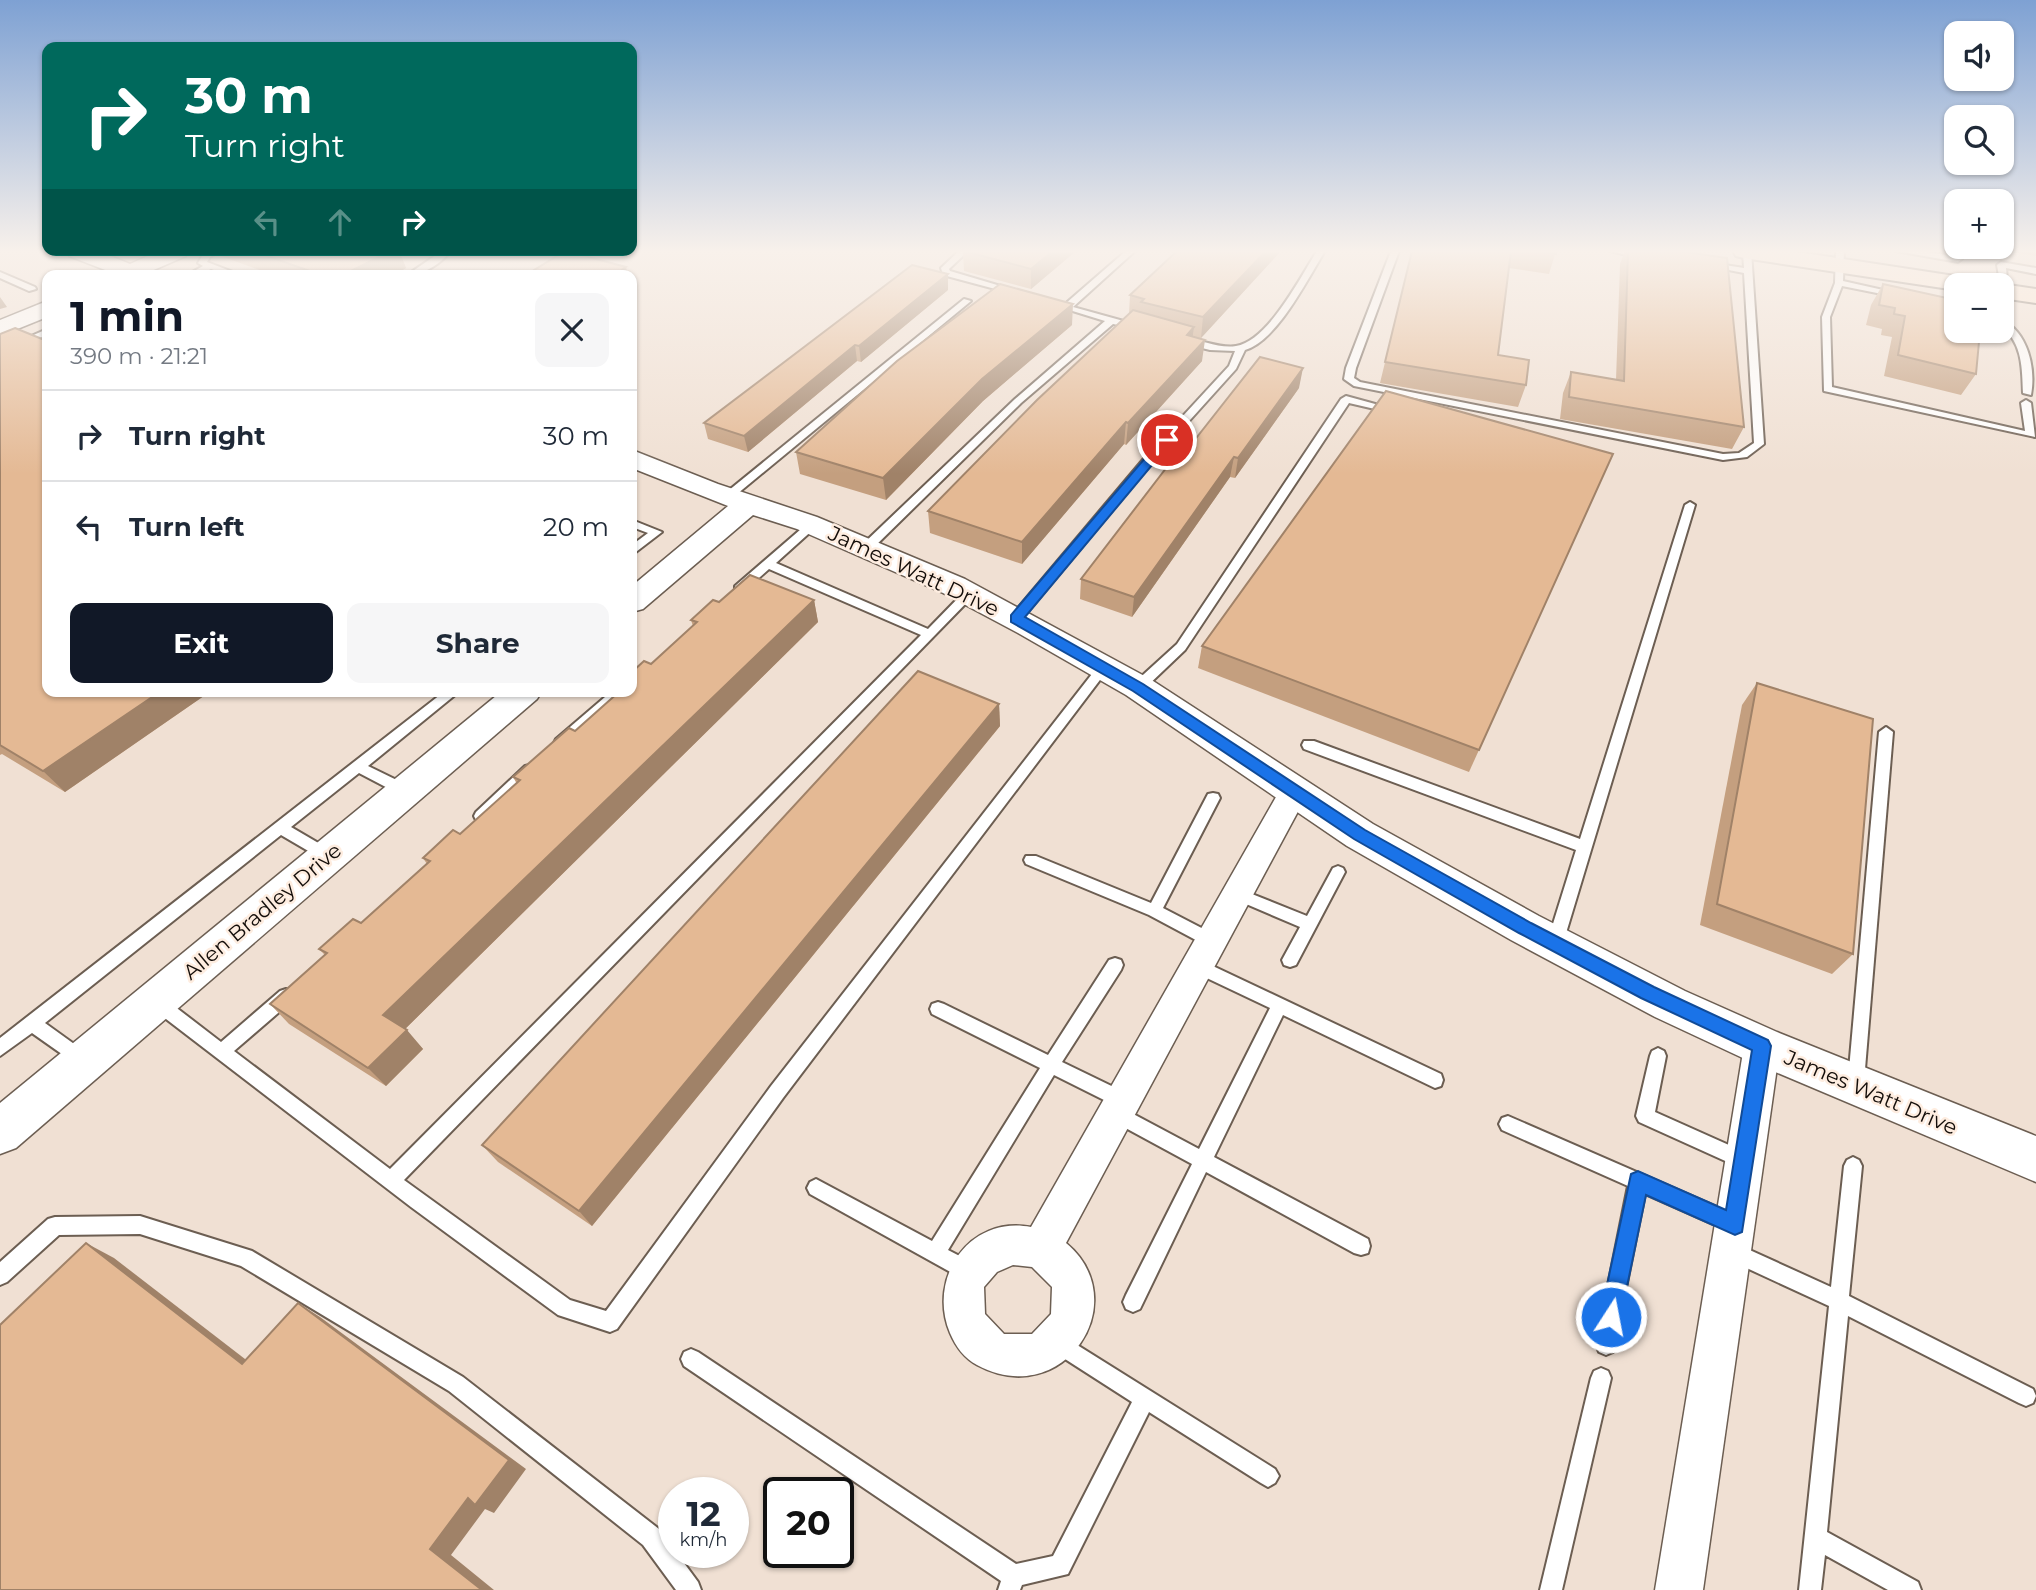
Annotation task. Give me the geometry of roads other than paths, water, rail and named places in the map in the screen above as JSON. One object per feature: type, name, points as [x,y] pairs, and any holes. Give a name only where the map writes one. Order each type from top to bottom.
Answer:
[{"type":"street","name":"James Watt Drive","points":[[637,460],[867,547],[969,594],[1138,687],[1360,835],[1670,1004],[1855,1086],[2036,1159]]},
{"type":"street","points":[[637,597],[737,500]]},
{"type":"street","name":"Allen Bradley Drive","points":[[0,1132],[518,697]]},
{"type":"street","points":[[1041,1249],[1294,791]]},
{"type":"street","points":[[1679,1590],[1762,1046]]},
{"type":"street","points":[[1023,1244],[1041,1249],[1055,1258],[1066,1273],[1072,1290],[1073,1309],[1068,1327],[1057,1342],[1042,1353],[1025,1359],[1007,1358],[990,1351],[976,1339],[967,1321],[963,1302],[966,1283],[989,1253],[1005,1246],[1023,1244]]},
{"type":"lane","points":[[737,500],[939,325]]},
{"type":"lane","points":[[867,547],[1018,401],[1106,325]]},
{"type":"lane","points":[[1129,325],[1148,331]]},
{"type":"lane","points":[[1172,337],[1197,344],[1242,347],[1254,343],[1270,325]]},
{"type":"lane","points":[[1367,325],[1349,379],[1357,384],[1723,457],[1742,457],[1759,443],[1753,325]]},
{"type":"lane","points":[[1826,325],[1827,389],[2031,435],[2024,350],[2014,332]]},
{"type":"lane","points":[[0,353],[42,334]]},
{"type":"lane","points":[[1016,618],[1150,458],[1233,367],[1242,347]]},
{"type":"lane","points":[[1138,687],[1181,647],[1346,399],[1410,414]]},
{"type":"lane","points":[[1555,943],[1690,505]]},
{"type":"lane","points":[[637,525],[656,532],[637,547]]},
{"type":"lane","points":[[726,600],[812,525]]},
{"type":"lane","points":[[768,564],[929,634]]},
{"type":"lane","points":[[391,1181],[969,594]]},
{"type":"lane","points":[[155,1002],[391,1181],[565,1308],[610,1322],[777,1092],[1103,668]]},
{"type":"lane","points":[[0,1048],[446,697]]},
{"type":"lane","points":[[471,826],[614,697]]},
{"type":"lane","points":[[1855,1086],[1868,907],[1886,732]]},
{"type":"lane","points":[[1309,745],[1585,847]]},
{"type":"lane","points":[[358,767],[406,791]]},
{"type":"lane","points":[[1153,911],[1213,798]]},
{"type":"lane","points":[[280,828],[328,856]]},
{"type":"lane","points":[[1031,860],[1153,911],[1205,954],[1279,1006],[1435,1080]]},
{"type":"lane","points":[[1290,960],[1338,873]]},
{"type":"lane","points":[[1237,894],[1310,924]]},
{"type":"lane","points":[[935,1253],[1115,965]]},
{"type":"lane","points":[[221,1052],[301,984]]},
{"type":"lane","points":[[1133,1302],[1279,1006]]},
{"type":"lane","points":[[938,1009],[1051,1064],[1203,1161],[1361,1247]]},
{"type":"lane","points":[[32,1023],[85,1061]]},
{"type":"lane","points":[[1658,1056],[1645,1116],[1744,1161]]},
{"type":"lane","points":[[1508,1124],[1638,1182],[1839,1301],[2026,1396]]},
{"type":"lane","points":[[1810,1590],[1853,1166]]},
{"type":"lane","points":[[1606,1345],[1638,1182]]},
{"type":"lane","points":[[816,1188],[972,1272]]},
{"type":"lane","points":[[0,1275],[55,1226],[140,1225],[245,1258],[456,1384],[650,1537],[690,1590]]},
{"type":"lane","points":[[1057,1342],[1268,1476]]},
{"type":"lane","points":[[691,1359],[1011,1583],[1060,1566],[1145,1398]]},
{"type":"lane","points":[[1551,1590],[1601,1378]]},
{"type":"lane","points":[[1815,1538],[1910,1590]]}]
